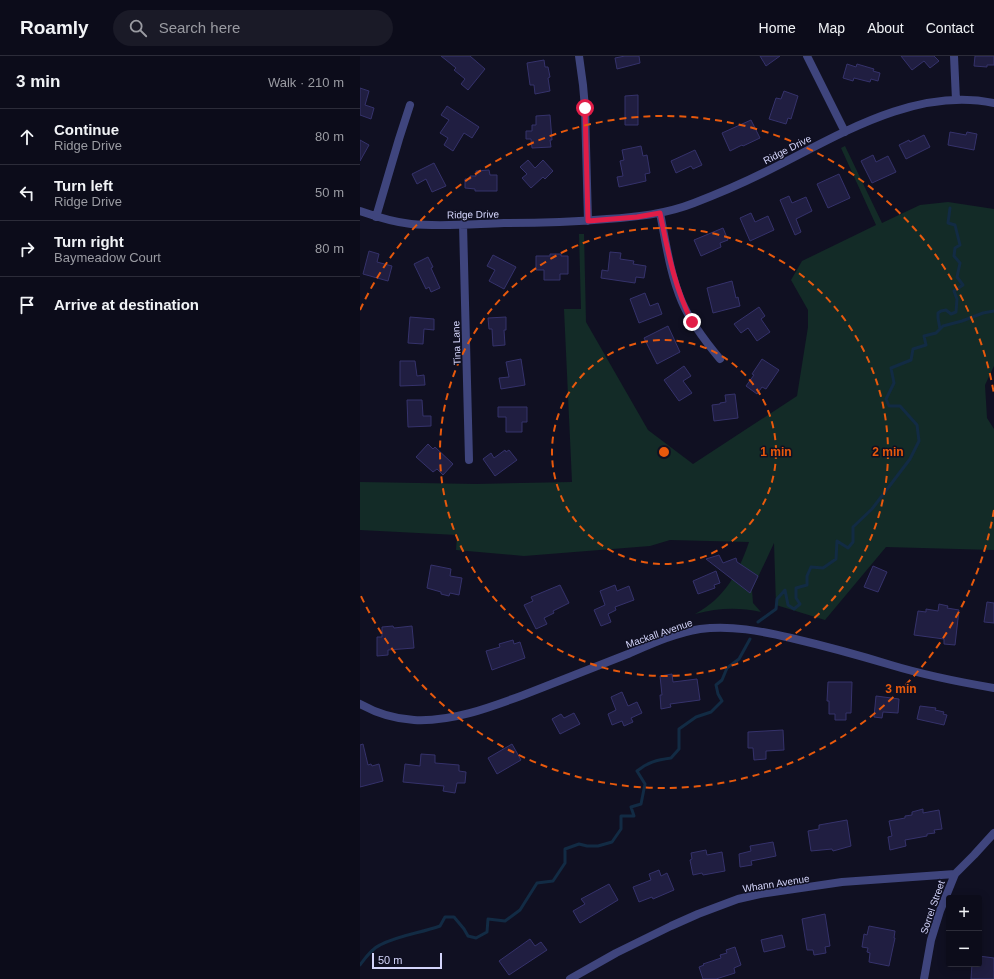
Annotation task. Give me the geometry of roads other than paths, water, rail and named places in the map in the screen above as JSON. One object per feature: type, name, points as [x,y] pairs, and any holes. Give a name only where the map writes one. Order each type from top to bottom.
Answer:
[{"type":"street","points":[[579,56],[585,108],[588,221]]},
{"type":"street","points":[[807,56],[845,132]]},
{"type":"street","points":[[954,56],[956,100]]},
{"type":"street","name":"Ridge Drive","points":[[360,211],[376,217],[412,224],[588,221],[637,217],[660,213],[689,205],[777,166],[845,132],[909,107],[935,101],[956,100],[994,103]]},
{"type":"street","points":[[376,217],[410,105]]},
{"type":"street","points":[[660,213],[669,260],[683,303],[704,339],[720,359]]},
{"type":"street","name":"Tina Lane","points":[[463,224],[469,460]]},
{"type":"street","name":"Mackall Avenue","points":[[360,704],[397,718],[413,720],[430,720],[465,714],[487,708],[547,686],[654,643],[692,631],[714,628],[733,628],[765,632],[835,648],[939,677],[994,688]]},
{"type":"street","name":"Sorrel Street","points":[[924,979],[931,940],[940,911],[955,874],[974,856],[994,833]]},
{"type":"street","name":"Whann Avenue","points":[[570,979],[671,926],[738,899],[760,894],[842,882],[955,874]]},
{"type":"waterway","points":[[940,329],[938,313],[946,310],[951,314],[956,312],[957,299],[954,291],[963,285],[957,277],[960,263],[954,256],[955,248],[960,245],[955,225],[948,223],[950,208]]},
{"type":"waterway","points":[[758,622],[776,609],[777,599],[785,590],[788,605],[794,609],[800,604],[796,598],[796,588],[807,585],[807,576],[811,567],[823,568],[836,559],[837,541],[848,548],[853,542],[853,527],[872,509],[910,459],[919,441],[917,425],[900,406],[889,406],[886,399],[894,383],[891,368],[911,360],[913,349],[926,345],[924,336],[936,333],[943,326],[994,311]]},
{"type":"waterway","points":[[360,965],[377,946],[395,939],[440,926],[445,917],[454,917],[468,936],[476,938],[487,932],[488,919],[505,921],[520,910],[537,883],[553,881],[565,863],[565,849],[579,844],[598,846],[612,842],[621,829],[621,816],[634,816],[631,807],[641,804],[645,784],[637,771],[645,765],[671,758],[679,749],[679,729],[696,717],[711,712],[722,701],[718,694],[716,685],[722,680],[727,668],[739,659],[750,639]]}]
